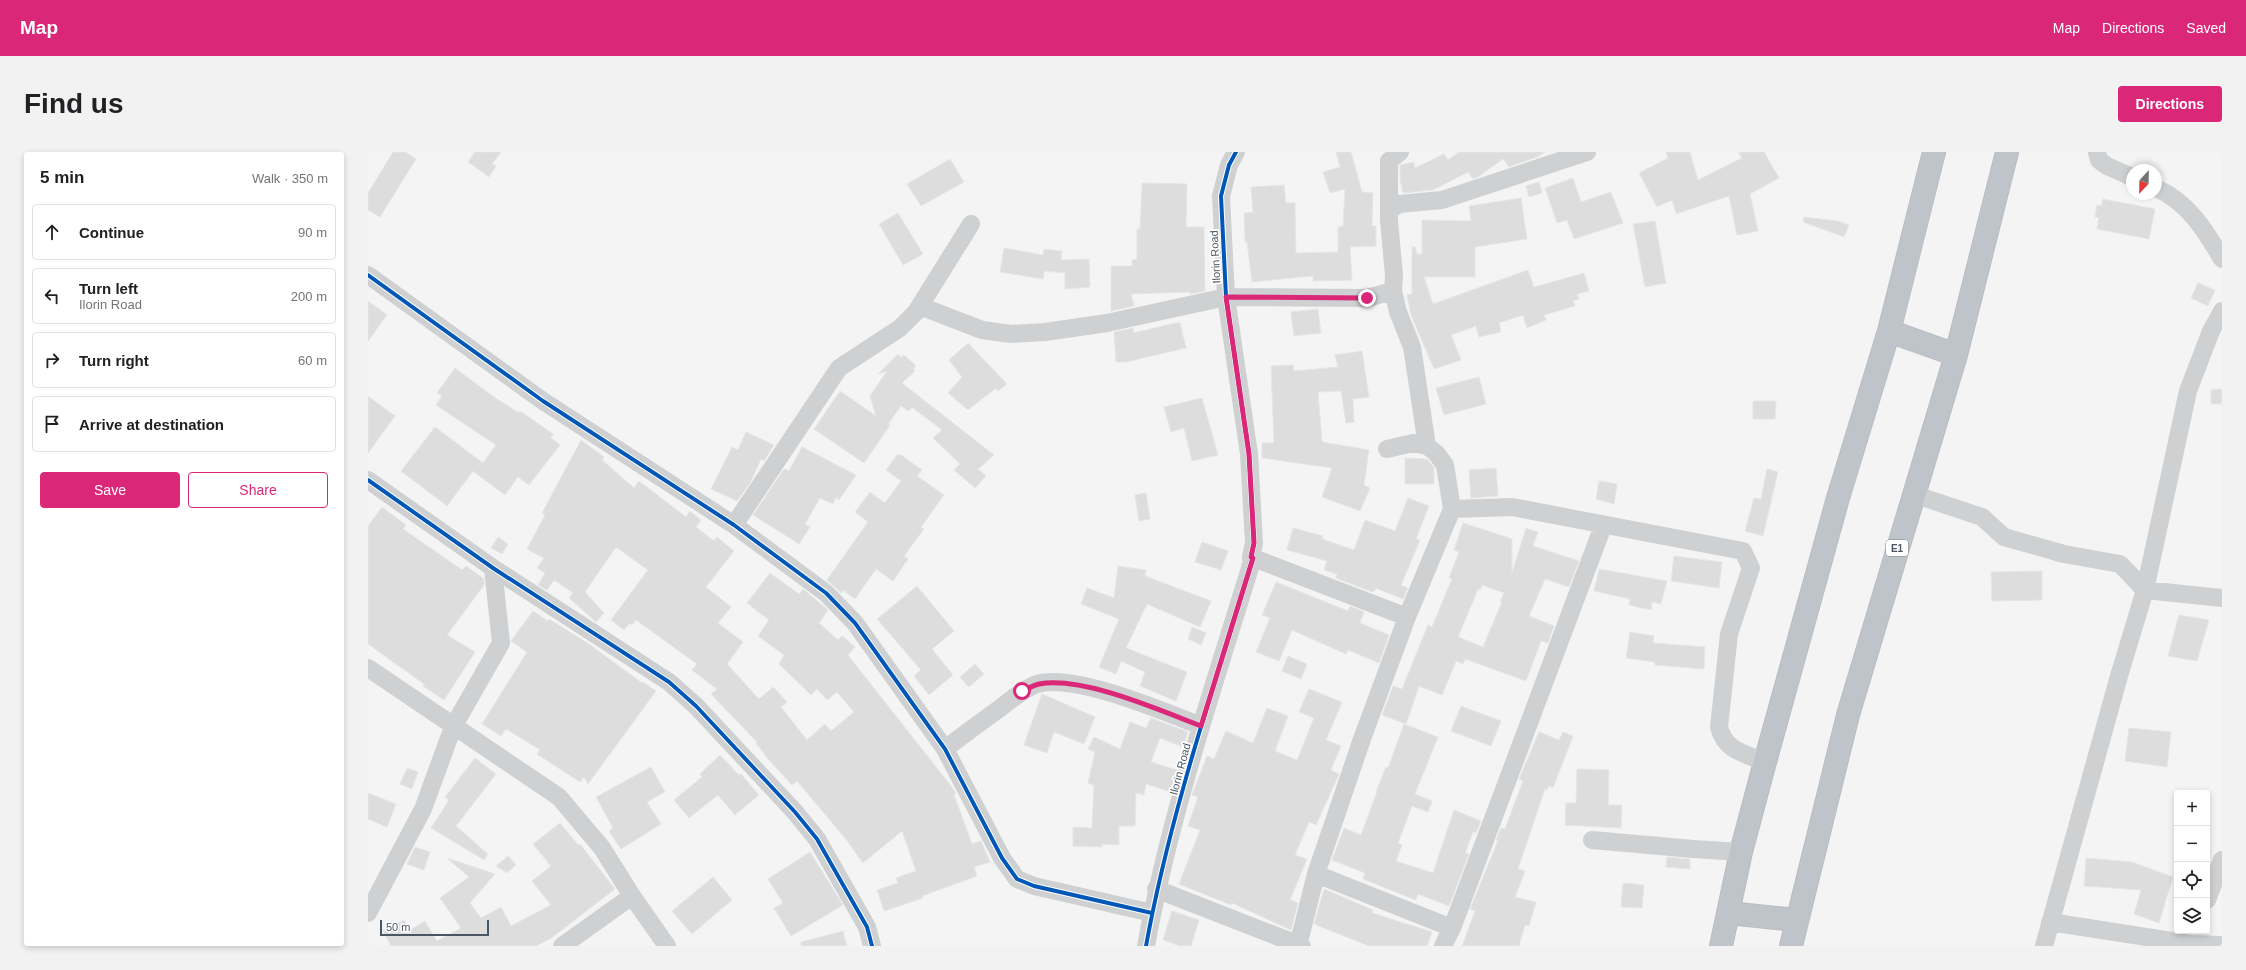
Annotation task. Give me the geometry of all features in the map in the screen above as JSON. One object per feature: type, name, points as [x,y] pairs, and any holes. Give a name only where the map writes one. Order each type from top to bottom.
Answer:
[{"type":"highway","points":[[1721,946],[1740,852],[1838,498],[1889,331],[1934,152]]},
{"type":"highway","name":"E1","points":[[1791,946],[1796,920],[1848,714],[1956,355],[2007,152]]},
{"type":"highway","points":[[1889,331],[1956,355]]},
{"type":"highway","points":[[1728,913],[1796,920]]},
{"type":"street","points":[[1400,152],[1389,161],[1389,211],[1394,276],[1393,291],[1398,312],[1412,347],[1427,446]]},
{"type":"street","points":[[1389,211],[1399,204],[1442,200],[1587,152]]},
{"type":"street","points":[[2097,152],[2099,160],[2126,174]]},
{"type":"street","name":"Ilorin Road","points":[[1146,946],[1156,889],[1201,726],[1253,558],[1251,557],[1254,543],[1249,454],[1226,297],[1221,196],[1233,153]]},
{"type":"street","points":[[2162,191],[2171,195],[2196,218],[2222,259]]},
{"type":"street","points":[[734,525],[839,368],[900,328],[920,306],[971,224]]},
{"type":"street","points":[[368,275],[543,401],[734,525],[826,593],[855,623],[945,749],[1002,858],[1017,879],[1034,886],[1152,913]]},
{"type":"street","points":[[920,306],[982,330],[1011,334],[1045,332],[1107,323],[1226,297],[1367,298],[1393,291]]},
{"type":"street","points":[[2044,946],[2119,676],[2145,590],[2188,391],[2211,331],[2222,311]]},
{"type":"street","points":[[1156,889],[1299,946],[1316,874],[1362,739],[1407,617],[1452,509],[1445,466],[1436,453],[1427,446],[1413,443],[1387,449]]},
{"type":"street","points":[[368,480],[492,568],[668,682],[696,706],[795,812],[817,839],[867,927],[872,946]]},
{"type":"street","points":[[1913,494],[1982,517],[2004,537],[2064,554],[2120,564],[2145,590],[2222,598]]},
{"type":"street","points":[[1452,509],[1512,507],[1603,526],[1743,551],[1751,568],[1729,634],[1719,727],[1722,739],[1733,748],[1765,762]]},
{"type":"street","points":[[1443,946],[1452,928],[1603,526]]},
{"type":"street","points":[[1251,557],[1407,617]]},
{"type":"street","points":[[368,913],[423,809],[453,727],[501,643],[492,568]]},
{"type":"street","points":[[368,668],[453,727],[559,797],[602,848],[632,896],[667,946]]},
{"type":"street","points":[[945,749],[1022,691],[1038,684],[1058,683],[1075,685],[1137,701],[1201,726]]},
{"type":"street","points":[[1592,840],[1693,850],[1740,852]]},
{"type":"street","points":[[2208,898],[2222,860]]},
{"type":"street","points":[[1316,874],[1452,928]]},
{"type":"street","points":[[562,946],[632,896]]},
{"type":"street","points":[[2050,922],[2193,937],[2222,945]]},
{"type":"building","points":[[393,152],[405,152],[416,159],[380,217],[368,210],[368,193]]},
{"type":"building","points":[[475,152],[501,152],[492,164],[496,166],[489,177],[468,162]]},
{"type":"building","points":[[1336,152],[1351,152],[1362,192],[1373,193],[1372,226],[1376,226],[1376,246],[1350,247],[1352,280],[1313,281],[1313,276],[1252,282],[1247,242],[1245,242],[1244,213],[1253,212],[1251,187],[1284,185],[1286,203],[1295,203],[1296,253],[1338,252],[1338,227],[1343,226],[1345,189],[1330,193],[1323,172],[1340,167]]},
{"type":"building","points":[[1459,152],[1545,152],[1537,157],[1509,167],[1503,159],[1473,179],[1468,172],[1433,190],[1403,193],[1400,180],[1400,165],[1414,162],[1415,168],[1444,154],[1448,160]]},
{"type":"building","points":[[1666,152],[1690,152],[1698,180],[1742,158],[1738,152],[1764,152],[1779,178],[1750,194],[1758,231],[1737,235],[1729,196],[1676,214],[1672,200],[1657,207],[1639,173],[1668,158]]},
{"type":"building","points":[[950,159],[964,182],[921,206],[907,184]]},
{"type":"building","points":[[1573,178],[1581,202],[1611,192],[1623,223],[1574,239],[1567,220],[1557,223],[1545,188]]},
{"type":"building","points":[[1539,182],[1542,193],[1529,197],[1526,186]]},
{"type":"building","points":[[1142,183],[1187,184],[1186,227],[1204,227],[1205,291],[1190,294],[1190,292],[1131,294],[1134,306],[1111,311],[1111,266],[1132,266],[1132,260],[1137,259],[1137,229],[1140,229]]},
{"type":"building","points":[[1521,198],[1527,239],[1475,247],[1475,277],[1424,277],[1433,304],[1528,270],[1534,287],[1584,273],[1589,291],[1577,294],[1579,299],[1573,301],[1575,306],[1544,315],[1546,320],[1527,328],[1523,315],[1499,323],[1501,332],[1479,337],[1476,326],[1451,335],[1461,360],[1434,369],[1411,315],[1407,295],[1412,294],[1412,247],[1415,247],[1417,254],[1422,254],[1422,220],[1471,221],[1469,206]]},
{"type":"building","points":[[2103,199],[2155,209],[2149,239],[2097,229],[2099,218],[2095,217],[2097,205],[2101,206]]},
{"type":"building","points":[[898,213],[923,254],[903,265],[879,224]]},
{"type":"building","points":[[1804,217],[1838,221],[1849,225],[1844,237],[1803,222]]},
{"type":"building","points":[[1655,221],[1666,283],[1645,287],[1633,224]]},
{"type":"building","points":[[1004,248],[1043,255],[1044,249],[1062,251],[1061,260],[1089,259],[1090,287],[1065,289],[1065,273],[1044,271],[1043,279],[1000,272]]},
{"type":"building","points":[[2198,283],[2215,290],[2208,306],[2191,298]]},
{"type":"building","points":[[368,301],[387,315],[368,341]]},
{"type":"building","points":[[1318,309],[1321,333],[1294,336],[1291,312]]},
{"type":"building","points":[[1180,323],[1186,348],[1126,362],[1116,362],[1114,332],[1133,328],[1134,333]]},
{"type":"building","points":[[968,343],[1007,384],[998,391],[996,388],[968,410],[948,393],[962,377],[949,360]]},
{"type":"building","points":[[1362,351],[1369,397],[1353,399],[1354,422],[1346,423],[1341,391],[1318,392],[1322,442],[1369,450],[1364,485],[1370,488],[1360,511],[1322,497],[1332,468],[1262,458],[1262,443],[1274,443],[1271,366],[1293,365],[1294,371],[1338,367],[1335,355]]},
{"type":"building","points":[[898,354],[901,357],[904,355],[916,366],[913,369],[915,371],[902,383],[994,455],[978,469],[986,476],[975,488],[954,470],[960,464],[933,438],[942,430],[912,407],[909,411],[901,406],[864,463],[814,429],[840,391],[876,416],[870,396],[887,371],[878,374]]},
{"type":"building","points":[[455,368],[494,397],[519,413],[520,411],[553,434],[551,438],[560,445],[529,485],[518,477],[505,495],[473,471],[447,506],[401,471],[435,427],[483,463],[496,445],[436,405],[442,396],[437,393]]},
{"type":"building","points":[[1479,377],[1486,404],[1444,415],[1436,388]]},
{"type":"building","points":[[2222,389],[2222,404],[2211,404],[2211,390]]},
{"type":"building","points":[[368,396],[395,416],[368,453]]},
{"type":"building","points":[[1202,398],[1218,455],[1192,461],[1184,428],[1171,432],[1164,407]]},
{"type":"building","points":[[1753,401],[1776,401],[1775,419],[1753,419]]},
{"type":"building","points":[[746,432],[774,445],[764,461],[761,459],[750,483],[737,501],[711,489],[732,447],[738,450]]},
{"type":"building","points":[[581,440],[604,457],[602,460],[634,488],[639,481],[686,517],[690,511],[701,520],[696,527],[714,541],[717,537],[734,551],[706,587],[731,607],[718,623],[743,642],[727,664],[759,699],[773,687],[787,702],[781,707],[807,740],[825,724],[831,731],[854,712],[837,692],[827,700],[817,689],[811,695],[779,664],[784,655],[758,636],[769,620],[747,603],[770,573],[799,594],[803,589],[828,610],[819,623],[838,640],[842,636],[855,647],[848,655],[955,791],[956,793],[954,795],[972,844],[981,841],[990,862],[974,867],[977,876],[922,896],[923,898],[884,911],[877,890],[898,883],[896,878],[916,871],[902,831],[863,863],[845,838],[797,781],[792,785],[768,759],[756,743],[757,742],[711,694],[717,689],[692,670],[697,664],[636,620],[632,625],[630,623],[624,630],[611,620],[648,570],[616,547],[585,592],[604,613],[596,622],[569,598],[573,593],[554,580],[547,590],[538,585],[545,573],[537,568],[544,558],[527,549],[545,515],[542,513]]},
{"type":"building","points":[[802,447],[856,475],[839,500],[836,497],[833,504],[820,498],[805,524],[810,527],[799,544],[753,515],[784,469],[789,471]]},
{"type":"building","points":[[897,455],[901,455],[922,470],[917,476],[944,495],[921,527],[924,529],[904,556],[908,559],[893,581],[876,569],[855,599],[843,590],[841,593],[827,580],[868,522],[855,512],[870,492],[885,503],[901,481],[886,470]]},
{"type":"building","points":[[1405,458],[1428,460],[1434,468],[1434,484],[1405,484]]},
{"type":"building","points":[[1496,468],[1498,496],[1471,498],[1469,470]]},
{"type":"building","points":[[1767,469],[1778,472],[1763,536],[1745,531],[1754,498],[1761,499]]},
{"type":"building","points":[[1599,481],[1617,484],[1614,504],[1596,499]]},
{"type":"building","points":[[1146,493],[1150,519],[1139,521],[1135,495]]},
{"type":"building","points":[[1408,498],[1429,506],[1416,539],[1420,540],[1401,585],[1408,588],[1403,599],[1376,588],[1374,592],[1372,592],[1336,578],[1337,574],[1324,570],[1327,561],[1287,550],[1293,528],[1323,536],[1322,539],[1354,550],[1365,520],[1395,531]]},
{"type":"building","points":[[382,507],[406,525],[403,529],[462,570],[466,566],[484,579],[484,585],[447,635],[475,652],[444,700],[368,644],[368,526]]},
{"type":"building","points":[[1463,523],[1512,539],[1512,573],[1526,528],[1538,532],[1533,546],[1579,561],[1569,587],[1545,579],[1529,616],[1554,626],[1548,643],[1541,641],[1526,681],[1465,659],[1463,664],[1456,661],[1442,695],[1419,686],[1406,724],[1382,715],[1393,686],[1402,689],[1428,625],[1432,627],[1452,579],[1449,578],[1459,552],[1454,550]],"holes":[[[1482,585],[1504,593],[1500,601],[1502,602],[1483,647],[1458,637],[1478,589],[1480,590]]]},
{"type":"building","points":[[498,537],[508,544],[502,554],[491,548]]},
{"type":"building","points":[[1202,542],[1228,551],[1221,570],[1195,562]]},
{"type":"building","points":[[1674,556],[1722,562],[1719,588],[1671,581]]},
{"type":"building","points":[[1118,566],[1146,570],[1145,576],[1211,601],[1200,627],[1147,604],[1126,648],[1187,672],[1176,701],[1140,686],[1145,672],[1121,661],[1116,674],[1099,667],[1119,619],[1081,604],[1087,588],[1114,598]]},
{"type":"building","points":[[1599,569],[1667,581],[1661,604],[1652,602],[1651,610],[1629,605],[1630,599],[1594,591]]},
{"type":"building","points":[[2042,571],[2042,600],[1992,601],[1991,572]]},
{"type":"building","points":[[1276,582],[1348,611],[1350,606],[1364,612],[1360,623],[1389,635],[1379,663],[1348,650],[1346,654],[1292,630],[1279,661],[1256,652],[1270,618],[1262,615]]},
{"type":"building","points":[[917,586],[954,631],[932,649],[953,675],[929,695],[914,676],[921,670],[877,619]]},
{"type":"building","points":[[533,611],[548,621],[549,619],[589,644],[642,683],[643,682],[656,691],[588,784],[584,777],[580,782],[537,754],[540,750],[506,729],[501,736],[482,724],[527,652],[511,641]]},
{"type":"building","points":[[2179,615],[2209,620],[2197,661],[2168,656]]},
{"type":"building","points":[[1192,627],[1206,633],[1201,645],[1188,639]]},
{"type":"building","points":[[1630,632],[1654,636],[1653,643],[1705,647],[1704,669],[1655,665],[1655,662],[1626,658]]},
{"type":"building","points":[[1288,656],[1307,664],[1301,679],[1282,671]]},
{"type":"building","points":[[975,664],[984,674],[969,687],[960,677]]},
{"type":"building","points":[[1309,689],[1342,702],[1326,740],[1341,746],[1331,770],[1339,774],[1316,825],[1309,822],[1295,855],[1307,859],[1290,900],[1298,903],[1291,930],[1232,903],[1231,905],[1179,884],[1200,830],[1188,826],[1198,797],[1192,795],[1207,756],[1214,759],[1226,731],[1253,743],[1267,708],[1288,716],[1275,751],[1297,760],[1314,718],[1299,712]]},
{"type":"building","points":[[1042,694],[1095,717],[1084,744],[1054,732],[1047,753],[1024,745]]},
{"type":"building","points":[[1461,706],[1501,721],[1491,746],[1451,731]]},
{"type":"building","points":[[1151,718],[1188,732],[1183,747],[1160,738],[1151,762],[1177,770],[1171,792],[1146,784],[1144,795],[1136,793],[1135,826],[1119,826],[1119,845],[1102,844],[1102,847],[1073,846],[1073,827],[1092,828],[1094,785],[1088,783],[1095,752],[1088,749],[1094,737],[1120,749],[1130,722],[1146,728]]},
{"type":"building","points":[[1404,724],[1438,737],[1415,794],[1432,801],[1428,812],[1412,806],[1398,843],[1402,845],[1396,861],[1433,873],[1454,810],[1481,821],[1476,833],[1473,832],[1465,853],[1469,854],[1449,906],[1418,894],[1416,900],[1393,891],[1363,879],[1365,873],[1332,860],[1344,828],[1361,835],[1376,792],[1386,767],[1388,768]]},
{"type":"building","points":[[2129,728],[2171,732],[2167,767],[2125,761]]},
{"type":"building","points":[[1539,732],[1559,740],[1563,732],[1573,736],[1553,788],[1549,786],[1547,790],[1545,789],[1518,869],[1525,871],[1515,897],[1536,902],[1529,926],[1525,925],[1519,946],[1462,946],[1475,911],[1470,909],[1498,841],[1496,840],[1501,828],[1505,829],[1523,781],[1519,779]]},
{"type":"building","points":[[720,755],[739,775],[741,774],[759,795],[735,815],[718,795],[689,818],[674,800],[702,777],[700,774]]},
{"type":"building","points":[[475,758],[496,774],[456,826],[488,854],[484,860],[431,828],[449,800],[445,797]]},
{"type":"building","points":[[651,767],[665,792],[647,802],[661,824],[621,849],[609,831],[613,828],[596,797]]},
{"type":"building","points":[[407,768],[418,772],[412,789],[400,784]]},
{"type":"building","points":[[1577,769],[1609,770],[1608,805],[1622,805],[1621,828],[1565,825],[1566,803],[1576,803]]},
{"type":"building","points":[[368,793],[396,804],[387,827],[368,819]]},
{"type":"building","points":[[560,823],[578,845],[580,844],[615,889],[550,939],[536,946],[391,946],[383,931],[404,920],[410,930],[425,921],[437,941],[461,928],[440,898],[469,877],[447,858],[495,874],[470,903],[481,918],[501,907],[511,926],[551,905],[532,881],[551,866],[533,844]]},
{"type":"building","points":[[415,847],[430,852],[424,870],[407,864]]},
{"type":"building","points":[[810,852],[843,905],[791,936],[774,908],[783,903],[768,879]]},
{"type":"building","points":[[508,856],[516,865],[507,873],[496,866]]},
{"type":"building","points":[[1667,857],[1690,859],[1690,869],[1666,867]]},
{"type":"building","points":[[2086,858],[2132,862],[2173,877],[2159,923],[2134,914],[2141,890],[2084,886]]},
{"type":"building","points":[[713,877],[732,900],[692,934],[672,911]]},
{"type":"building","points":[[1623,883],[1644,885],[1642,908],[1621,907]]},
{"type":"building","points":[[1324,889],[1373,910],[1372,913],[1432,932],[1427,946],[1369,946],[1314,924]]},
{"type":"building","points":[[1172,911],[1199,920],[1191,946],[1180,946],[1163,940]]},
{"type":"building","points":[[843,931],[847,946],[801,946],[801,942]]},
{"type":"cycle path","points":[[1146,946],[1167,848],[1180,799],[1208,702],[1253,558],[1251,557],[1254,543],[1249,454],[1226,297],[1221,196],[1229,165],[1236,152]]},
{"type":"cycle path","points":[[368,275],[543,401],[734,525],[826,593],[855,623],[945,749],[1002,858],[1017,879],[1034,886],[1152,913]]},
{"type":"cycle path","points":[[368,480],[493,568],[669,682],[696,706],[795,812],[817,839],[867,927],[872,946]]},
{"type":"route","points":[[1022,691],[1038,684],[1058,683],[1075,685],[1137,701],[1201,726],[1253,558],[1251,557],[1254,543],[1249,454],[1226,297],[1367,298]]}]
